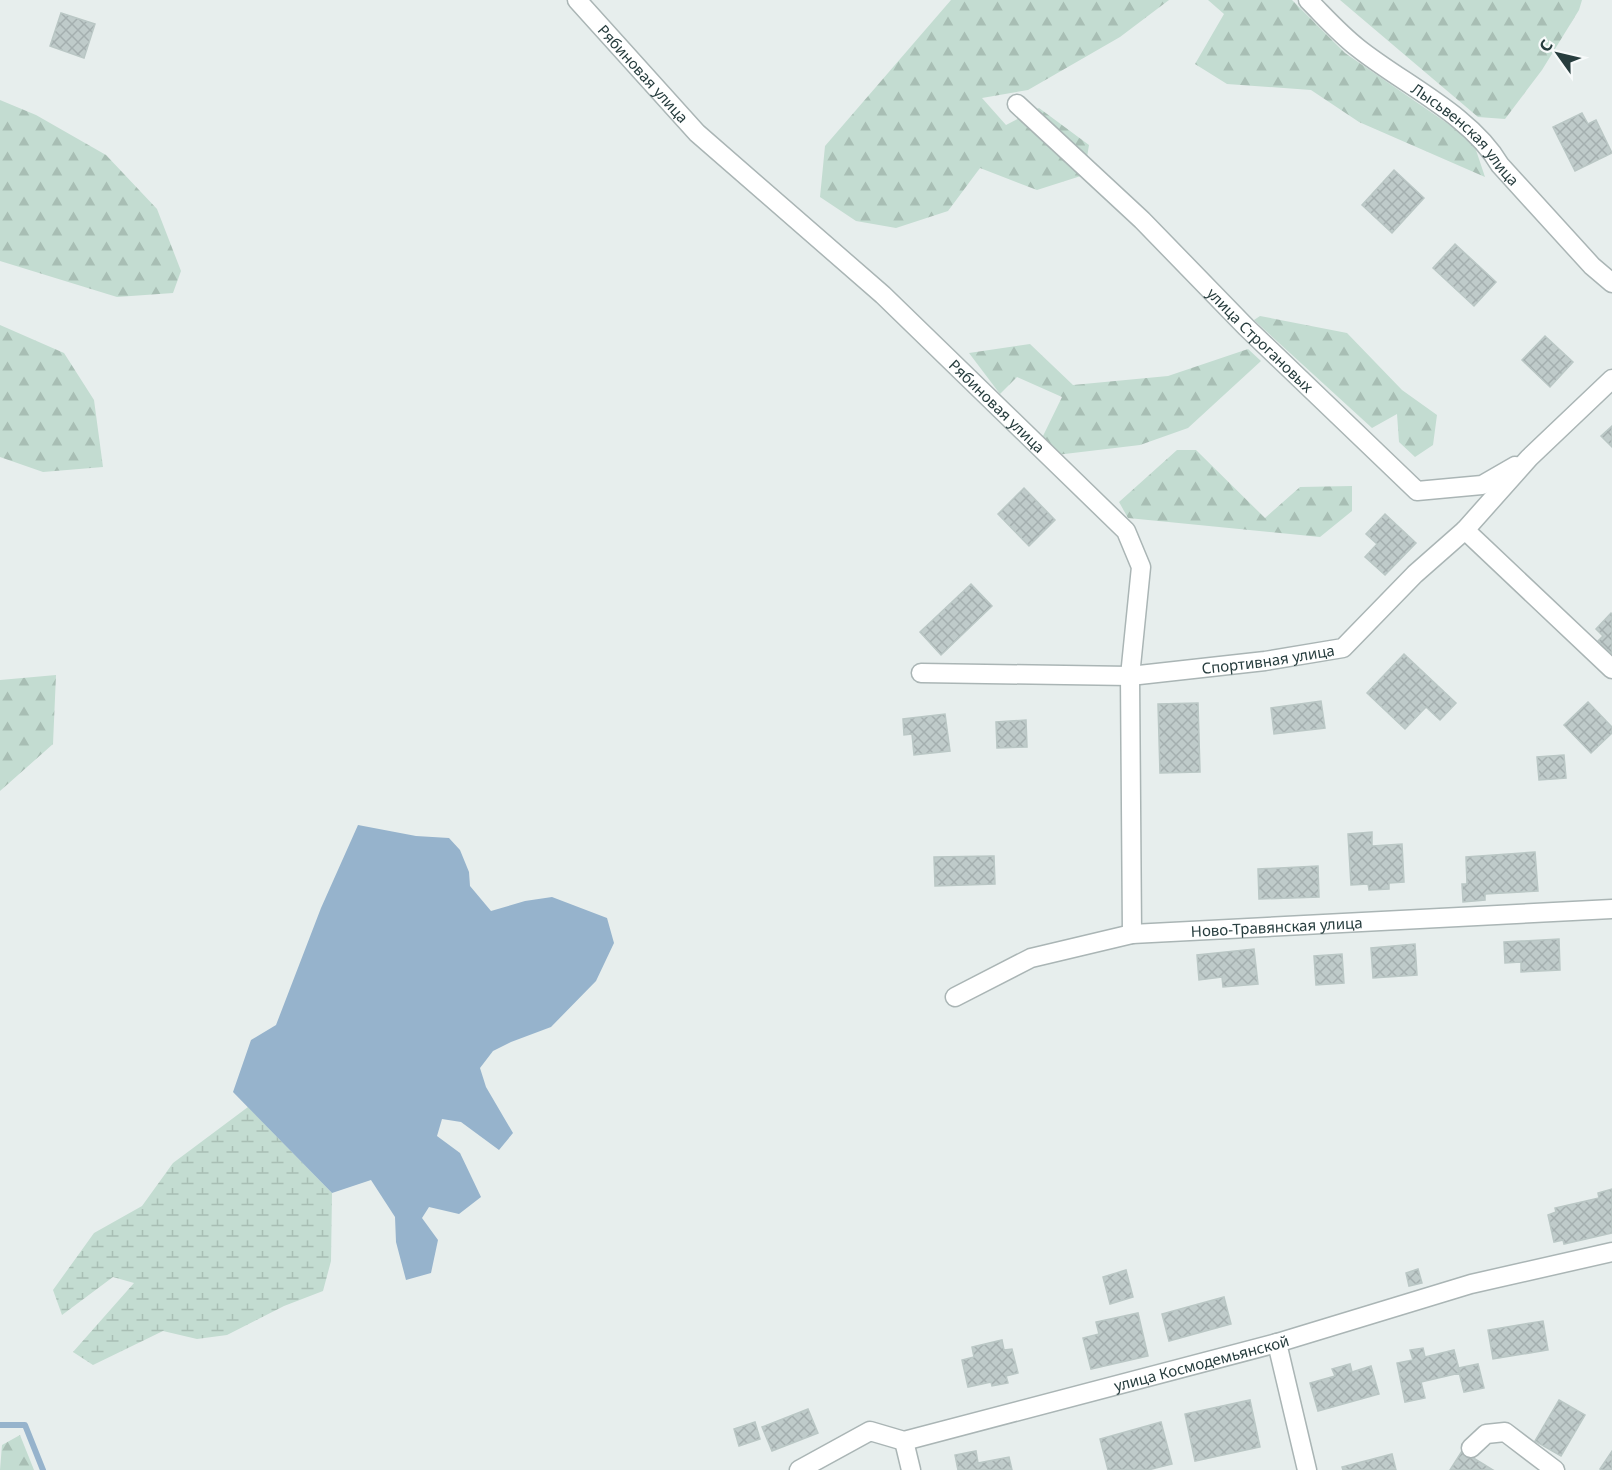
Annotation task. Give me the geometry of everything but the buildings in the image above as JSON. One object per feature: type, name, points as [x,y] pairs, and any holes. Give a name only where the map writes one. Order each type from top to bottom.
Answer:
[{"type":"street","name":"Рябиновая улица","points":[[577,0],[697,133],[883,295],[1125,531],[1141,567],[1130,676],[1132,934]]},
{"type":"street","name":"Лысьвенская улица","points":[[1308,0],[1357,47],[1468,126],[1491,149],[1500,165],[1576,249],[1612,283]]},
{"type":"street","name":"улица Строгановых","points":[[1017,104],[1142,220],[1246,327],[1417,491],[1482,485],[1529,458]]},
{"type":"street","name":"Спортивная улица","points":[[921,673],[1130,676],[1264,661],[1343,648],[1415,574],[1465,530],[1529,458],[1612,379]]},
{"type":"street","points":[[1465,530],[1612,669]]},
{"type":"street","name":"Ново-Травянская улица","points":[[954,997],[1031,958],[1132,934],[1612,909]]},
{"type":"street","name":"улица Космодемьянской","points":[[904,1441],[1276,1343],[1471,1284],[1612,1252]]},
{"type":"street","points":[[1276,1343],[1306,1470]]},
{"type":"street","points":[[799,1470],[870,1431],[904,1441],[911,1470]]},
{"type":"street","points":[[1471,1448],[1486,1434],[1505,1432],[1554,1470]]},
{"type":"green space","points":[[951,0],[1169,0],[1120,37],[1028,90],[982,98],[1006,125],[1039,108],[1089,145],[1084,175],[1037,190],[980,168],[948,211],[896,228],[856,221],[820,197],[825,146]]},
{"type":"green space","points":[[1208,0],[1292,0],[1345,53],[1473,141],[1485,177],[1359,122],[1311,90],[1227,84],[1195,64],[1224,14]]},
{"type":"green space","points":[[1340,0],[1582,0],[1579,10],[1542,70],[1505,119],[1478,117]]},
{"type":"green space","points":[[0,100],[36,115],[106,155],[157,209],[181,271],[173,293],[117,297],[0,261]]},
{"type":"green space","points":[[1260,316],[1347,333],[1402,390],[1437,415],[1433,445],[1415,457],[1399,442],[1397,414],[1372,428],[1254,320]]},
{"type":"green space","points":[[0,325],[64,353],[94,400],[103,467],[43,472],[0,457]]},
{"type":"green space","points":[[1030,344],[1073,385],[1168,376],[1248,349],[1261,361],[1188,428],[1140,445],[1056,455],[1043,436],[1062,397],[1017,377],[1000,394],[969,353]]},
{"type":"green space","points":[[1177,450],[1196,450],[1265,518],[1300,487],[1352,486],[1352,511],[1320,537],[1128,518],[1119,502]]},
{"type":"green space","points":[[56,675],[53,744],[0,791],[0,680]]},
{"type":"green space","points":[[248,1107],[332,1193],[331,1261],[323,1291],[284,1306],[227,1335],[197,1339],[163,1331],[93,1365],[73,1352],[134,1283],[113,1277],[62,1315],[53,1290],[94,1233],[142,1206],[173,1163]]},
{"type":"green space","points":[[20,1435],[34,1470],[0,1470],[2,1445]]},
{"type":"water","points":[[358,825],[416,836],[449,838],[460,850],[469,872],[470,886],[491,911],[525,901],[552,897],[607,918],[614,943],[596,981],[551,1027],[493,1051],[480,1068],[486,1087],[513,1133],[499,1150],[461,1122],[442,1119],[437,1136],[460,1153],[481,1197],[459,1214],[429,1207],[422,1218],[438,1240],[431,1273],[406,1280],[396,1242],[395,1217],[371,1180],[332,1193],[233,1092],[251,1040],[276,1025],[321,908]]},
{"type":"waterway","points":[[0,1425],[25,1425],[43,1470]]}]
